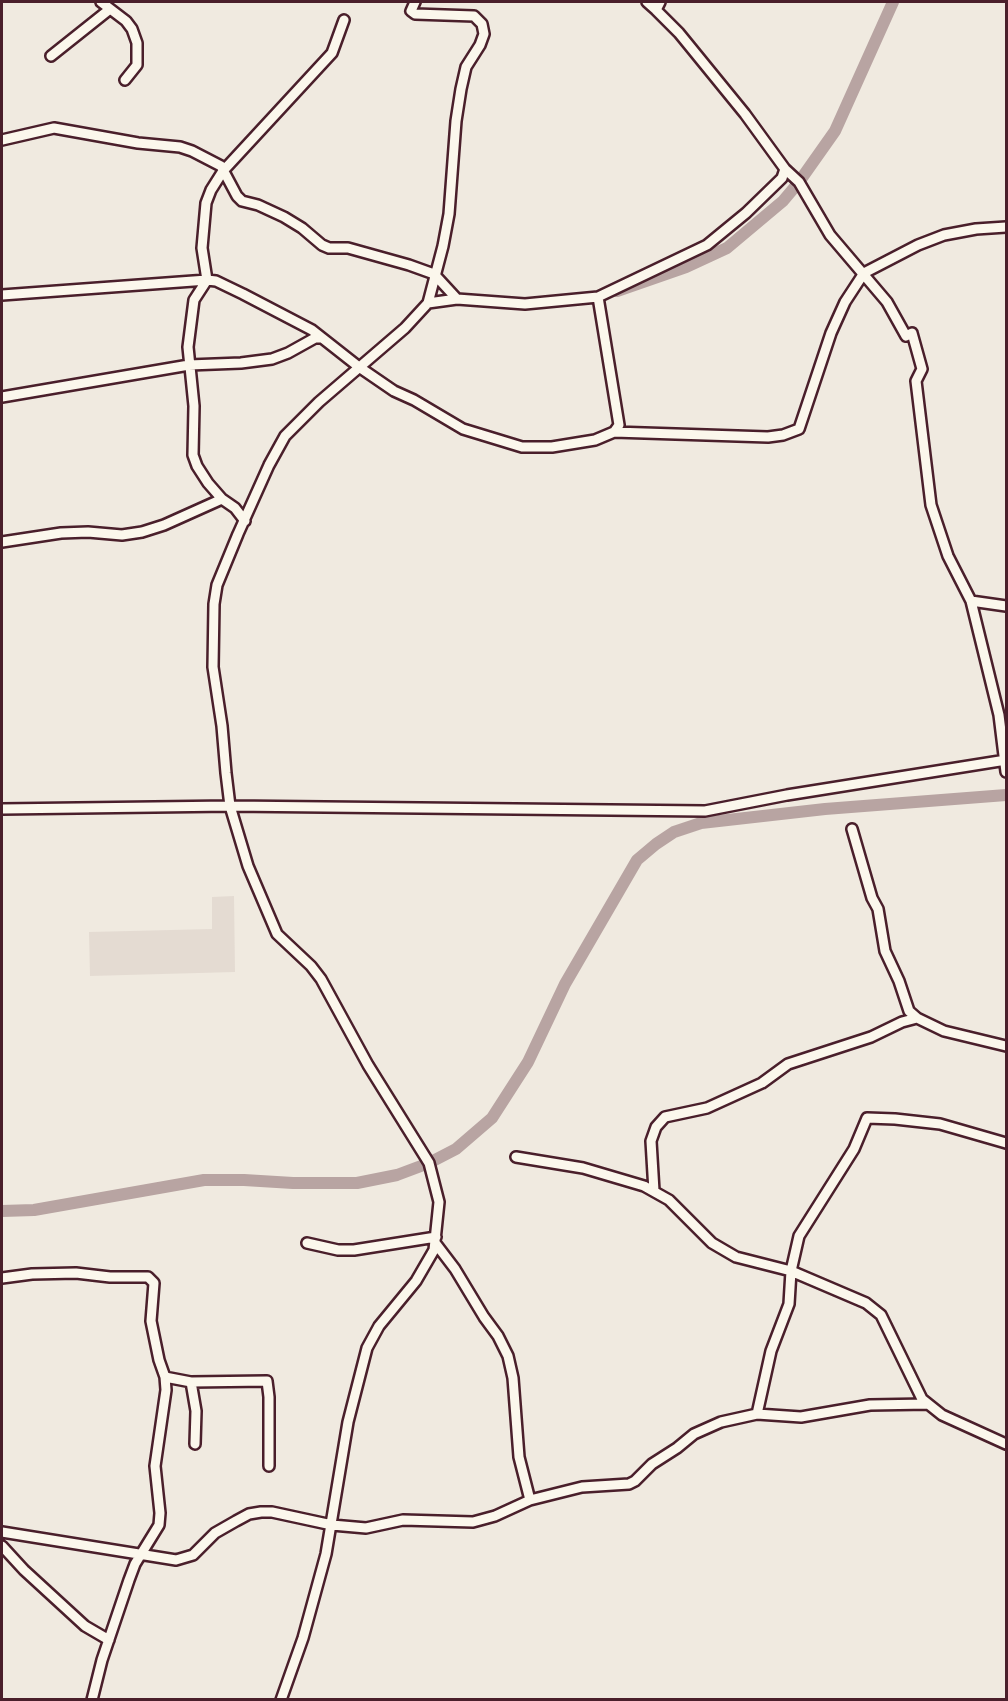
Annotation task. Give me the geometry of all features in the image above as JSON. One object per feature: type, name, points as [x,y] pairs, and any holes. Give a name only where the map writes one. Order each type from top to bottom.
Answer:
[{"type":"street","points":[[101,2],[126,21],[137,43],[137,65],[125,80]]},
{"type":"street","points":[[280,1700],[303,1638],[332,1525],[348,1422],[368,1348],[379,1326],[427,1264],[436,1240],[439,1202],[429,1163],[374,1074],[321,979],[311,966],[277,934],[248,866],[230,806],[213,667],[214,604],[217,585],[238,534],[269,465],[285,436],[319,402],[405,328],[428,303],[449,214],[456,121],[461,89],[466,67],[480,45],[483,34],[482,24],[474,16],[415,14],[411,11],[415,2]]},
{"type":"street","points":[[647,2],[658,6],[785,169],[799,182],[830,234],[887,302],[906,336],[912,333],[922,369],[916,381],[931,505],[948,556],[971,601],[999,715],[1006,772]]},
{"type":"street","points":[[51,56],[111,9]]},
{"type":"street","points":[[245,521],[235,508],[222,499],[202,474],[193,455],[194,406],[188,346],[194,300],[207,279],[202,248],[206,203],[223,171],[332,53],[344,20]]},
{"type":"street","points":[[2,140],[54,128],[138,143],[180,147],[214,162],[223,171],[242,201],[258,205],[284,217],[302,228],[322,245],[329,248],[348,248],[434,274],[457,299]]},
{"type":"street","points":[[428,303],[457,299],[525,304],[598,297],[707,245],[768,192],[782,178],[785,169]]},
{"type":"street","points":[[2,295],[207,279],[216,281],[322,338],[394,391],[463,429],[522,447],[552,447],[596,440],[614,432],[768,437],[783,435],[799,429],[831,333],[864,273],[918,245],[944,235],[976,229],[1006,227]]},
{"type":"street","points":[[598,297],[619,425],[614,432]]},
{"type":"street","points":[[2,397],[189,365],[242,363],[272,358],[288,353],[315,338],[322,338]]},
{"type":"street","points":[[2,542],[61,533],[88,532],[122,535],[142,532],[164,525],[222,499]]},
{"type":"street","points":[[971,601],[1006,606]]},
{"type":"street","points":[[2,809],[230,806],[705,811],[787,795],[1006,760]]},
{"type":"street","points":[[852,829],[872,897],[878,909],[885,951],[899,981],[909,1011],[916,1018],[944,1031],[1006,1046]]},
{"type":"street","points":[[654,1191],[651,1141],[656,1127],[666,1117],[707,1108],[762,1083],[788,1064],[871,1037],[916,1018]]},
{"type":"street","points":[[757,1414],[771,1352],[789,1304],[791,1271],[800,1236],[854,1149],[867,1118],[940,1124],[1006,1143]]},
{"type":"street","points":[[516,1157],[607,1174],[644,1186],[676,1206],[712,1243],[736,1257],[791,1271],[866,1303],[881,1315],[922,1399],[942,1415],[1006,1444]]},
{"type":"street","points":[[307,1243],[338,1250],[354,1250],[436,1240]]},
{"type":"street","points":[[436,1240],[498,1336],[508,1356],[513,1378],[519,1456],[530,1500]]},
{"type":"street","points":[[2,1278],[65,1272],[110,1277],[148,1277],[154,1288],[151,1321],[166,1390],[155,1466],[160,1513],[159,1525],[140,1556],[129,1580],[92,1700]]},
{"type":"street","points":[[165,1377],[192,1382],[267,1381],[269,1466]]},
{"type":"street","points":[[192,1382],[196,1411],[195,1444]]},
{"type":"street","points":[[2,1532],[170,1560],[193,1555],[215,1533],[243,1517],[261,1512],[272,1512],[332,1525],[366,1528],[403,1520],[473,1522],[495,1516],[530,1500],[582,1488],[629,1484],[652,1464],[678,1448],[694,1434],[721,1422],[757,1414],[801,1417],[870,1405],[928,1404]]},
{"type":"street","points":[[2,1546],[24,1570],[85,1626],[110,1640]]},
{"type":"shaded area","points":[[234,896],[235,972],[90,976],[89,932],[212,929],[212,897]]},
{"type":"waterway","points":[[617,291],[686,267],[727,248],[783,201],[835,131],[893,2]]},
{"type":"waterway","points":[[2,1211],[34,1210],[204,1180],[357,1183],[397,1175],[429,1163],[456,1149],[492,1118],[528,1062],[565,984],[637,860],[674,832],[701,823],[825,809],[1006,795]]}]
